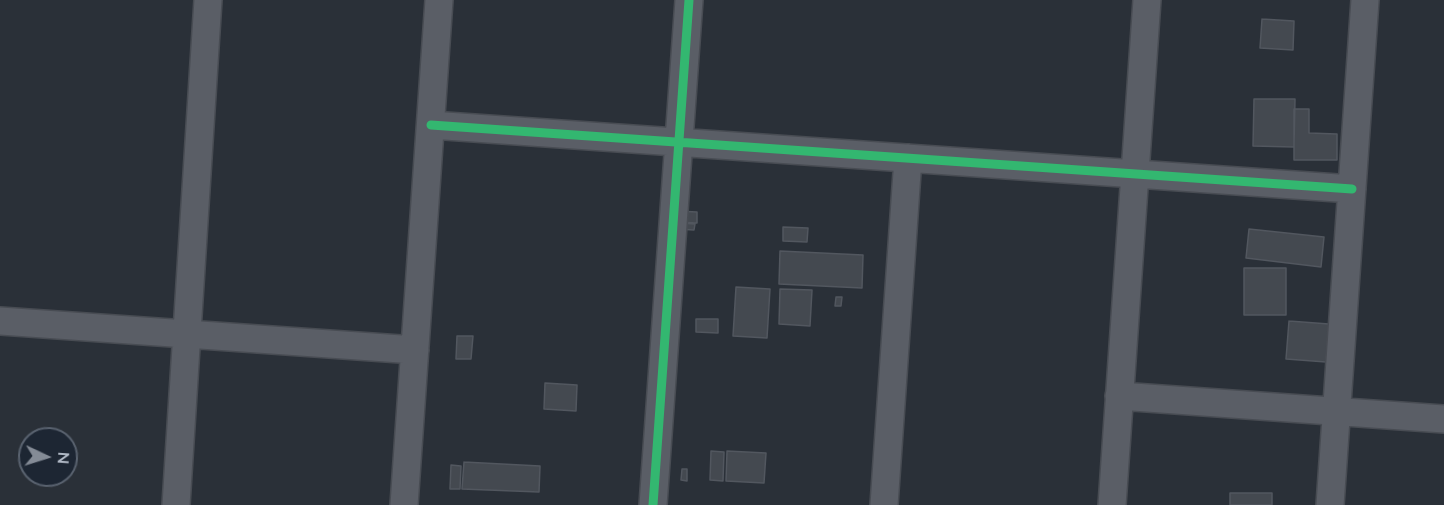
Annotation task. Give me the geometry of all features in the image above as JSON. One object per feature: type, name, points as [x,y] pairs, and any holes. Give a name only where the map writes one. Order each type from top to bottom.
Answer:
[{"type":"street","points":[[176,505],[207,0]]},
{"type":"street","points":[[404,505],[439,0]]},
{"type":"street","points":[[653,505],[688,0]]},
{"type":"street","points":[[1112,505],[1147,0]]},
{"type":"street","points":[[1330,505],[1365,0]]},
{"type":"street","points":[[430,125],[1352,189]]},
{"type":"street","points":[[884,505],[908,158]]},
{"type":"street","points":[[0,321],[415,350]]},
{"type":"street","points":[[1119,396],[1444,419]]},
{"type":"building","points":[[1262,19],[1294,21],[1293,50],[1260,48]]},
{"type":"building","points":[[1254,99],[1295,99],[1294,147],[1253,146]]},
{"type":"building","points":[[1294,109],[1309,109],[1309,133],[1337,134],[1337,160],[1294,160]]},
{"type":"building","points":[[677,211],[697,212],[697,223],[677,222]]},
{"type":"building","points":[[678,223],[695,224],[694,230],[677,229]]},
{"type":"building","points":[[783,227],[808,228],[807,242],[783,241]]},
{"type":"building","points":[[1249,229],[1324,237],[1321,267],[1246,258]]},
{"type":"building","points":[[780,251],[863,255],[862,288],[779,284]]},
{"type":"building","points":[[1244,268],[1286,268],[1286,315],[1244,315]]},
{"type":"building","points":[[736,287],[770,289],[767,338],[733,336]]},
{"type":"building","points":[[780,289],[812,290],[810,326],[779,324]]},
{"type":"building","points":[[836,297],[842,297],[841,306],[835,306]]},
{"type":"building","points":[[696,319],[718,319],[718,333],[696,332]]},
{"type":"building","points":[[1289,321],[1329,324],[1326,362],[1286,359]]},
{"type":"building","points":[[457,336],[473,336],[471,359],[456,359]]},
{"type":"building","points":[[545,383],[577,385],[576,411],[544,409]]},
{"type":"building","points":[[711,451],[724,452],[723,481],[710,480]]},
{"type":"building","points":[[727,451],[766,453],[764,483],[726,481]]},
{"type":"building","points":[[464,462],[540,466],[539,492],[462,489]]},
{"type":"building","points":[[451,465],[461,466],[460,489],[450,489]]},
{"type":"building","points":[[682,469],[687,469],[687,481],[681,480]]},
{"type":"building","points":[[1230,493],[1272,493],[1272,505],[1230,505]]},
{"type":"cycle path","points":[[653,505],[689,0]]},
{"type":"cycle path","points":[[431,125],[1352,189]]}]
